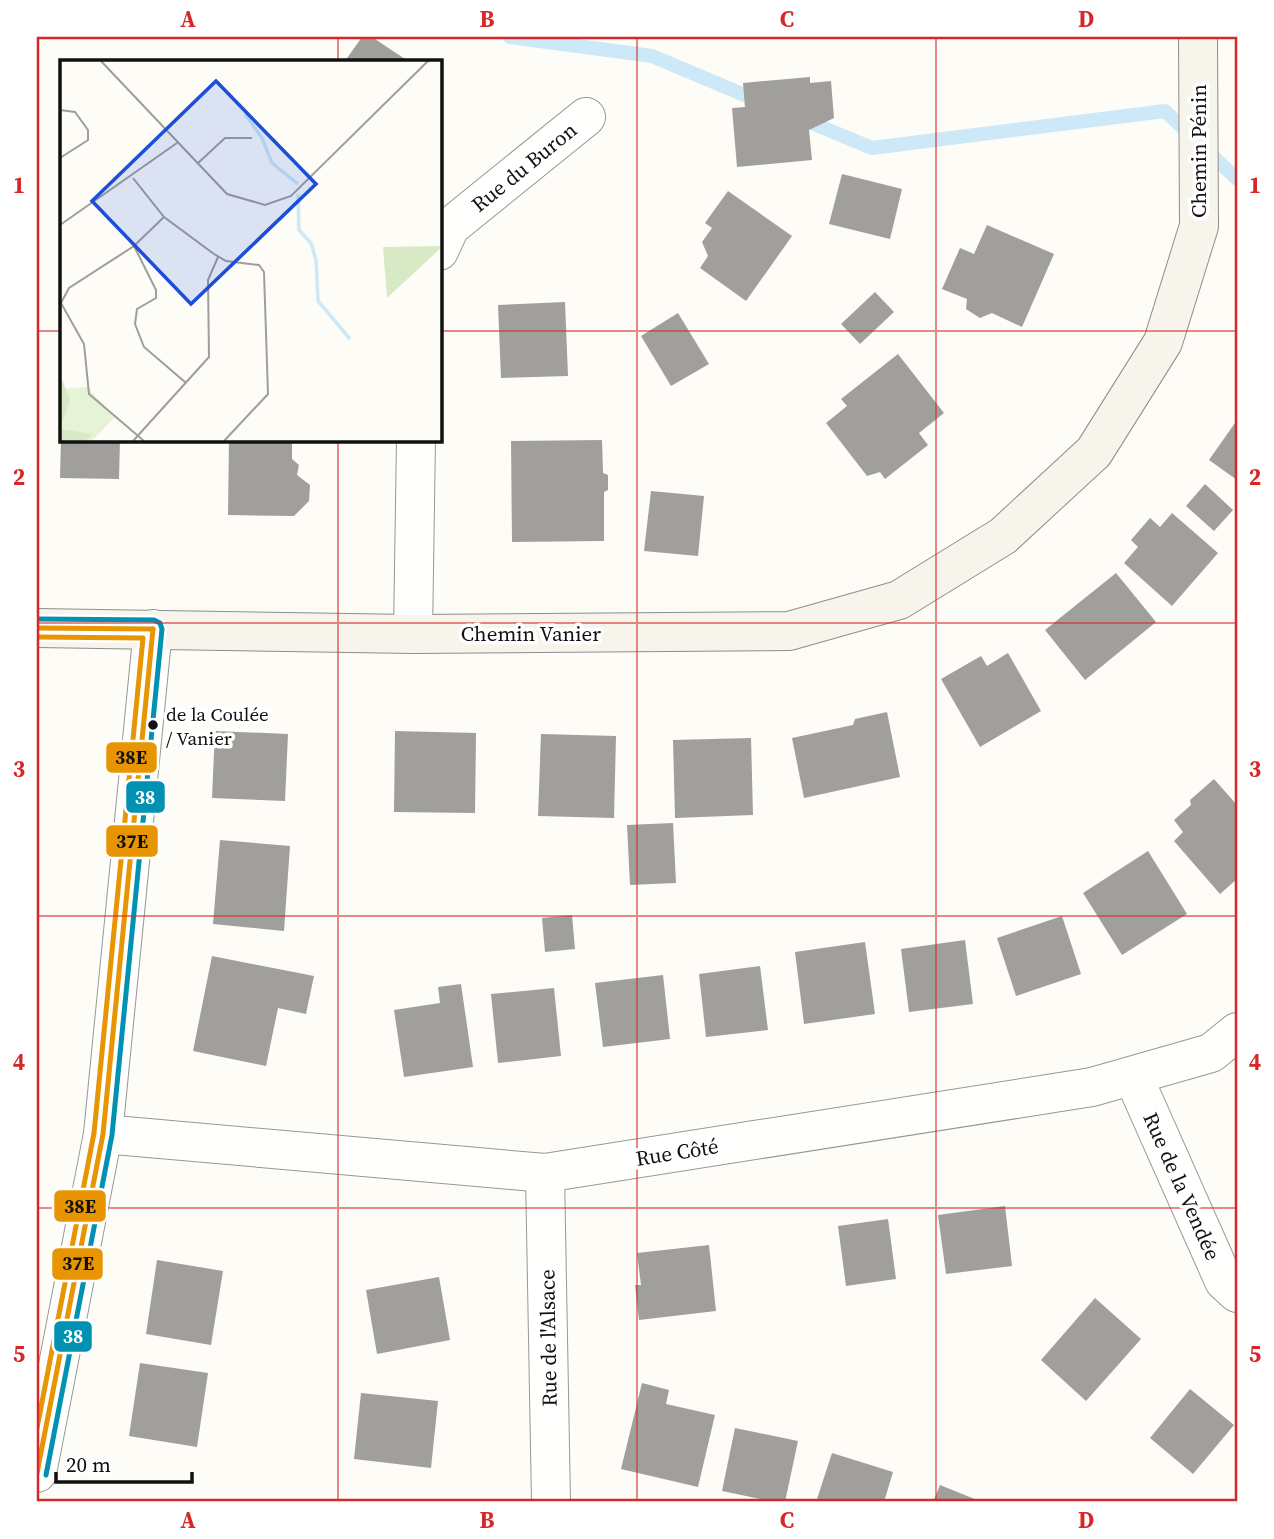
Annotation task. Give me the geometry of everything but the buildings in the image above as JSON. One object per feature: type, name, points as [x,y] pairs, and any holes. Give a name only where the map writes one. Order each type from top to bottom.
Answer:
[{"type":"street","name":"Chemin Pénin","points":[[1003,536],[1094,452],[1163,342],[1199,226],[1198,37]]},
{"type":"street","name":"Rue du Buron","points":[[441,247],[450,227],[586,117]]},
{"type":"street","points":[[413,634],[416,441]]},
{"type":"street","name":"Chemin Vanier","points":[[37,628],[413,634],[789,631],[899,600],[1003,536]]},
{"type":"street","points":[[37,1473],[103,1134],[153,629]]},
{"type":"street","name":"Rue Côté","points":[[103,1134],[545,1173],[1078,1090],[1211,1053],[1237,1032]]},
{"type":"street","name":"Rue de la Vendée","points":[[1133,1076],[1224,1281],[1237,1293]]},
{"type":"street","name":"Rue de l'Alsace","points":[[545,1173],[551,1502]]},
{"type":"waterway","points":[[510,37],[652,56],[761,102]]},
{"type":"waterway","points":[[802,119],[872,148],[1165,111],[1237,179]]},
{"type":"transit line","name":"38","points":[[37,619],[154,620],[160,623],[162,629],[112,1135],[46,1475]]},
{"type":"transit line","name":"37E","points":[[37,628],[153,629]]},
{"type":"transit line","name":"37E","points":[[37,1473],[103,1134],[153,629]]},
{"type":"transit line","name":"38E","points":[[37,637],[143,638],[94,1133],[37,1428]]},
{"type":"place","name":"de la Coulée / Vanier","points":[[153,725]]}]
